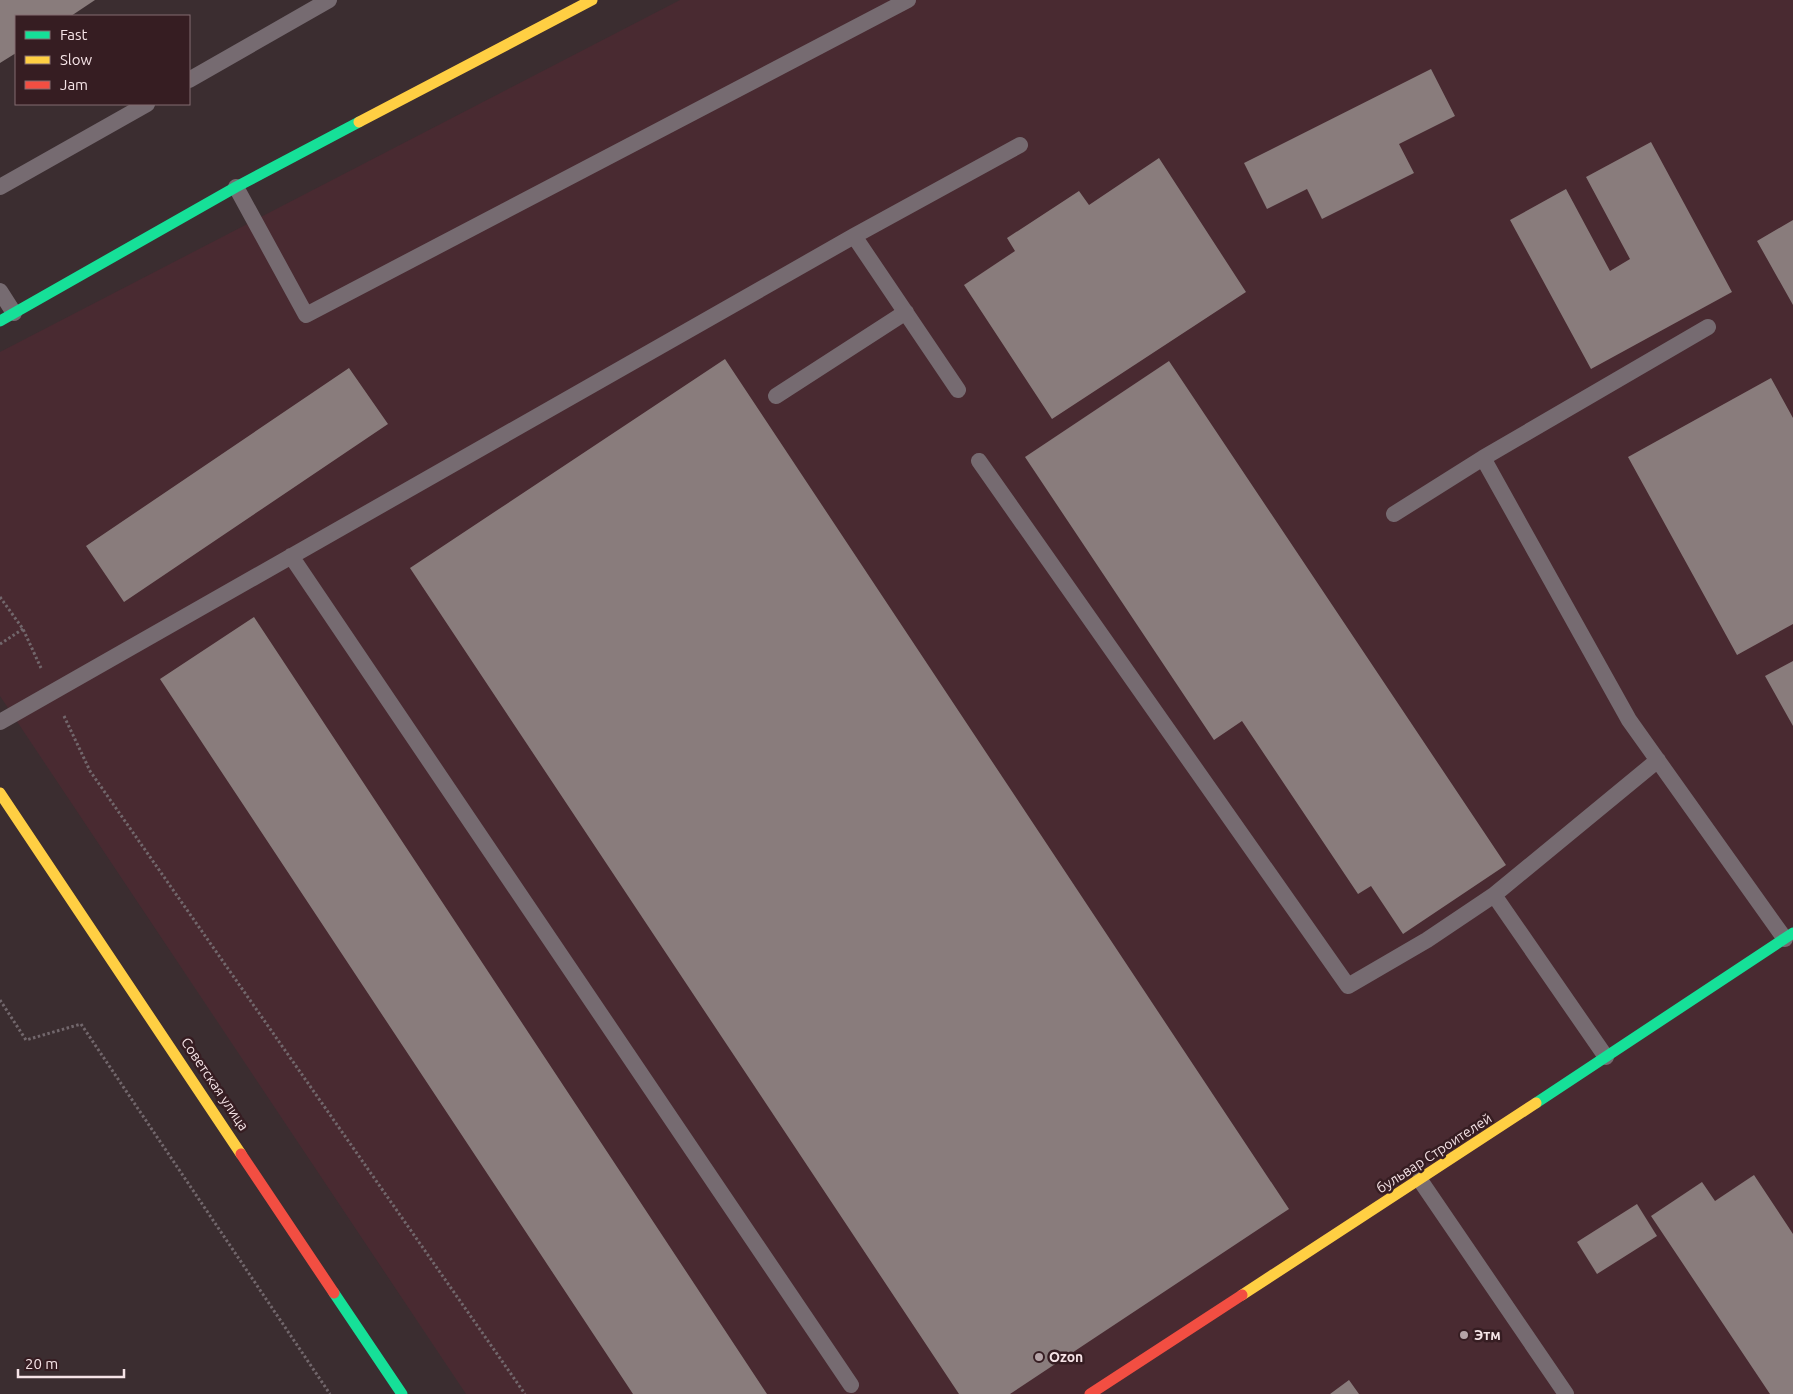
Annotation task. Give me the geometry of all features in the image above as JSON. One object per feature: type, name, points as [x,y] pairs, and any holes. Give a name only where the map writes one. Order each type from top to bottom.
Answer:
[{"type":"street","points":[[7,317],[236,187],[592,0]]},
{"type":"street","name":"Советская улица","points":[[0,793],[402,1394]]},
{"type":"street","name":"бульвар Строителей","points":[[1090,1394],[1420,1180],[1789,936]]},
{"type":"lane","points":[[190,79],[329,0]]},
{"type":"lane","points":[[236,187],[306,315],[908,0]]},
{"type":"lane","points":[[0,187],[145,105]]},
{"type":"lane","points":[[0,722],[854,236],[1020,145]]},
{"type":"lane","points":[[854,236],[958,390]]},
{"type":"lane","points":[[0,291],[7,317]]},
{"type":"lane","points":[[776,396],[906,312]]},
{"type":"lane","points":[[1394,514],[1483,458],[1708,327]]},
{"type":"lane","points":[[1483,458],[1630,720],[1789,936]]},
{"type":"lane","points":[[979,461],[1348,986],[1427,940],[1494,894],[1658,760]]},
{"type":"lane","points":[[291,556],[851,1385]]},
{"type":"lane","points":[[1494,894],[1606,1057]]},
{"type":"lane","points":[[1420,1180],[1566,1394]]},
{"type":"path","points":[[0,597],[23,629],[90,771],[524,1394]]},
{"type":"path","points":[[0,644],[23,629]]},
{"type":"path","points":[[0,1000],[26,1040],[81,1024],[330,1394]]},
{"type":"shaded area","points":[[680,0],[1793,0],[1793,1394],[466,1394],[0,696],[0,352]]},
{"type":"building","points":[[0,0],[95,0],[72,15],[15,15],[15,54],[0,63]]},
{"type":"building","points":[[1431,69],[1455,116],[1399,144],[1414,173],[1322,219],[1307,189],[1267,209],[1244,163]]},
{"type":"building","points":[[1651,142],[1732,292],[1591,369],[1510,220],[1566,189],[1610,271],[1630,259],[1586,177]]},
{"type":"building","points":[[1159,158],[1246,292],[1052,419],[964,285],[1015,251],[1007,238],[1079,191],[1089,205]]},
{"type":"building","points":[[1793,220],[1793,305],[1757,241]]},
{"type":"building","points":[[725,359],[1289,1209],[1010,1394],[959,1394],[410,568]]},
{"type":"building","points":[[1169,361],[1506,865],[1403,934],[1371,886],[1358,894],[1242,721],[1214,740],[1025,457]]},
{"type":"building","points":[[349,368],[388,424],[124,602],[86,546]]},
{"type":"building","points":[[1771,378],[1793,418],[1793,624],[1737,655],[1628,457]]},
{"type":"building","points":[[254,617],[767,1394],[633,1394],[160,679]]},
{"type":"building","points":[[1793,661],[1793,726],[1765,676]]},
{"type":"building","points":[[1754,1175],[1793,1234],[1793,1394],[1770,1394],[1651,1216],[1702,1182],[1715,1201]]},
{"type":"building","points":[[1637,1204],[1657,1236],[1597,1274],[1577,1242]]},
{"type":"building","points":[[1349,1380],[1359,1394],[1330,1394]]},
{"type":"traffic: fast","points":[[0,321],[236,187],[359,122]]},
{"type":"traffic: fast","points":[[1536,1103],[1793,933]]},
{"type":"traffic: fast","points":[[334,1293],[402,1394]]},
{"type":"traffic: slow","points":[[359,122],[592,0]]},
{"type":"traffic: slow","points":[[0,793],[241,1154]]},
{"type":"traffic: slow","points":[[1242,1295],[1536,1103]]},
{"type":"traffic: jam","points":[[241,1154],[334,1293]]},
{"type":"traffic: jam","points":[[1090,1394],[1242,1295]]},
{"type":"place","name":"Этм","points":[[1464,1335]]},
{"type":"place","name":"Ozon","points":[[1039,1357]]}]
